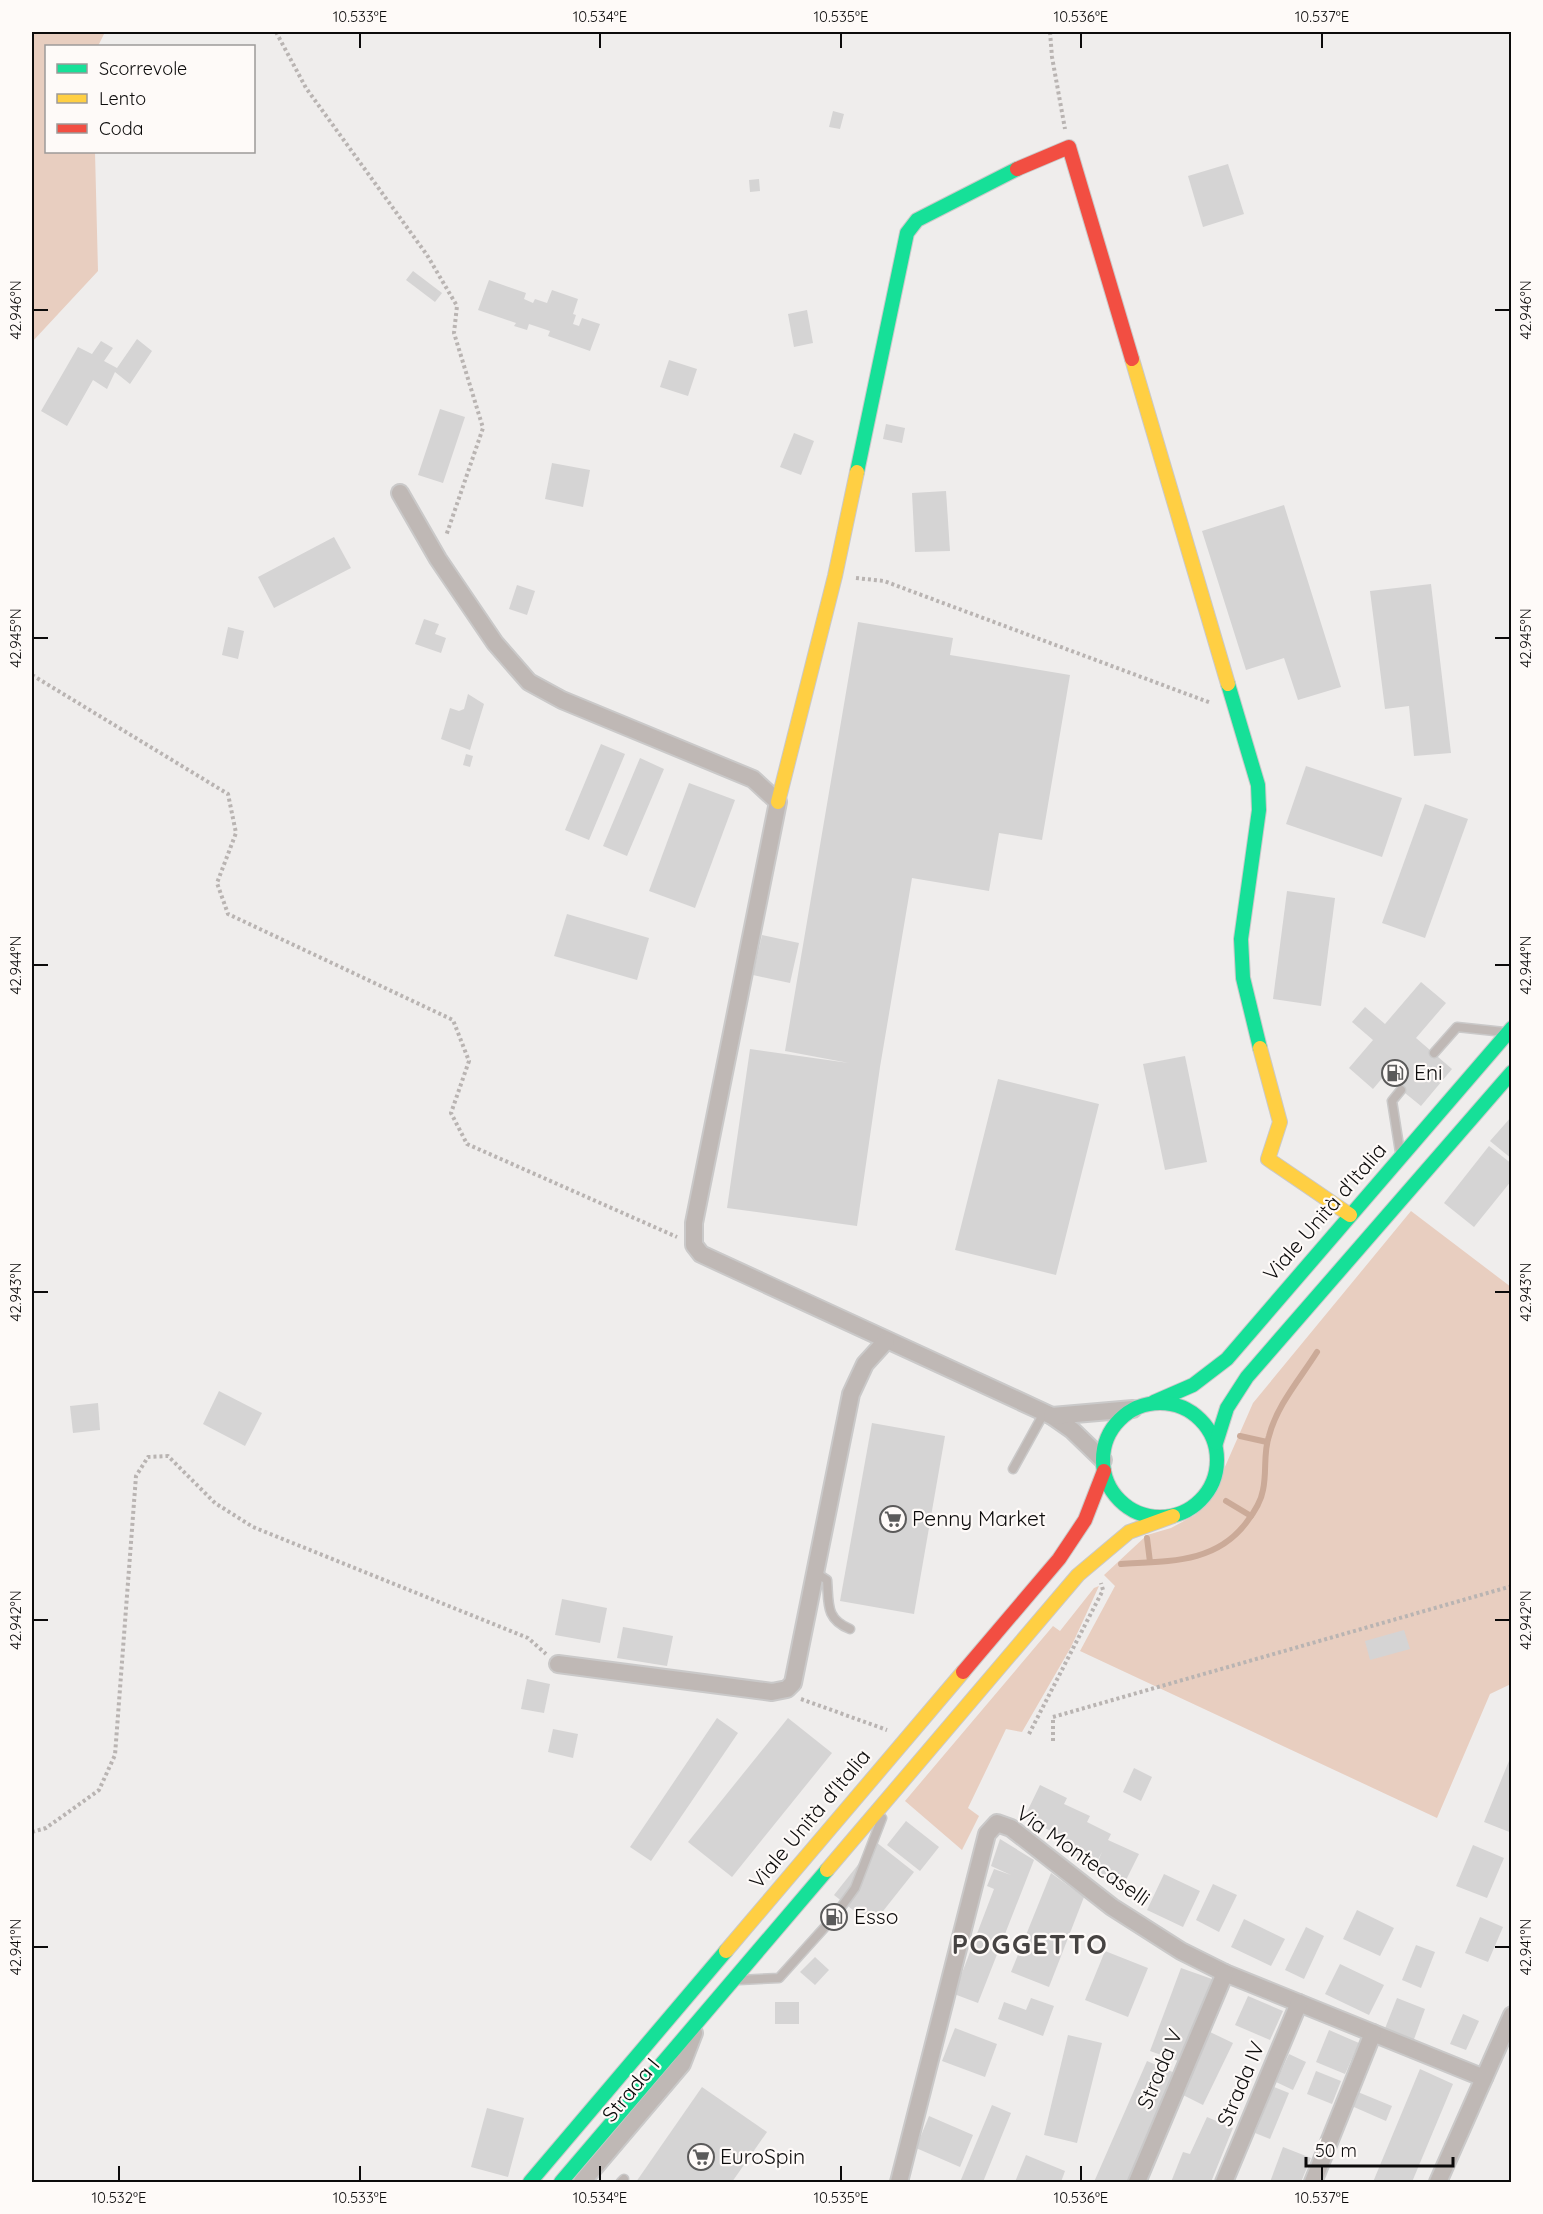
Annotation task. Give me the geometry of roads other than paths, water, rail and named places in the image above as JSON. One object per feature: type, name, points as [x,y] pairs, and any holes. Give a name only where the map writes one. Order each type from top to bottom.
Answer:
[{"type":"main road","points":[[778,802],[835,576],[907,233],[917,220],[1023,166],[1069,147],[1258,785],[1259,810],[1241,939],[1248,1005],[1280,1122],[1268,1159],[1350,1215]]},
{"type":"main road","name":"Viale Unità d'Italia","points":[[530,2182],[1059,1559],[1085,1520],[1103,1465],[1111,1430],[1133,1409],[1186,1391],[1214,1372],[1510,1030]]},
{"type":"main road","points":[[561,2182],[1078,1575],[1102,1552],[1129,1532],[1173,1516],[1197,1503],[1214,1481],[1218,1462],[1216,1443],[1227,1408],[1247,1377],[1365,1238],[1512,1072]]},
{"type":"main road","name":"Viale Unità d'Italia","points":[[1154,1402],[1174,1403],[1192,1411],[1207,1425],[1216,1443]]},
{"type":"main road","points":[[1103,1465],[1116,1495],[1137,1512],[1154,1517],[1173,1516]]},
{"type":"street","points":[[400,493],[438,559],[495,644],[529,682],[562,700],[753,779],[778,802],[700,1189],[693,1234],[694,1245],[709,1260],[1048,1414],[1072,1430],[1103,1465]]},
{"type":"street","points":[[558,1664],[772,1692],[787,1689],[797,1674],[850,1394],[865,1364],[886,1341]]},
{"type":"street","points":[[1048,1414],[1133,1409]]},
{"type":"street","name":"Via Montecaselli","points":[[899,2182],[987,1834],[997,1824],[1011,1828],[1112,1907],[1181,1951],[1225,1973],[1484,2078]]},
{"type":"street","name":"Strada V","points":[[1137,2182],[1225,1973]]},
{"type":"street","name":"Strada IV","points":[[1224,2182],[1299,2003]]},
{"type":"street","points":[[1438,2182],[1512,2015]]},
{"type":"street","name":"Strada I","points":[[582,2182],[682,2064],[700,2018]]},
{"type":"street","points":[[1313,2182],[1373,2033]]},
{"type":"lane","points":[[1434,1053],[1457,1027],[1510,1030]]},
{"type":"lane","points":[[1495,1091],[1512,1088]]},
{"type":"lane","points":[[1401,1090],[1392,1101],[1401,1156]]},
{"type":"lane","points":[[1013,1469],[1048,1414]]},
{"type":"lane","points":[[816,1573],[825,1576],[827,1580],[830,1615],[839,1625],[850,1629]]},
{"type":"lane","points":[[732,1980],[779,1978],[834,1917],[855,1888],[892,1792]]},
{"type":"waterway","points":[[1121,1564],[1189,1558],[1220,1546],[1234,1536],[1249,1519],[1260,1499],[1264,1483],[1267,1442],[1277,1414],[1317,1352]]},
{"type":"waterway","points":[[1240,1436],[1267,1442]]},
{"type":"waterway","points":[[1226,1501],[1251,1516]]},
{"type":"waterway","points":[[1147,1538],[1150,1562]]},
{"type":"place","name":"Eni","points":[[1395,1073]]},
{"type":"place","name":"Penny Market","points":[[893,1519]]},
{"type":"place","name":"Esso","points":[[834,1917]]},
{"type":"place","name":"EuroSpin","points":[[701,2157]]},
{"type":"district","name":"POGGETTO","points":[[1030,1945]]}]
